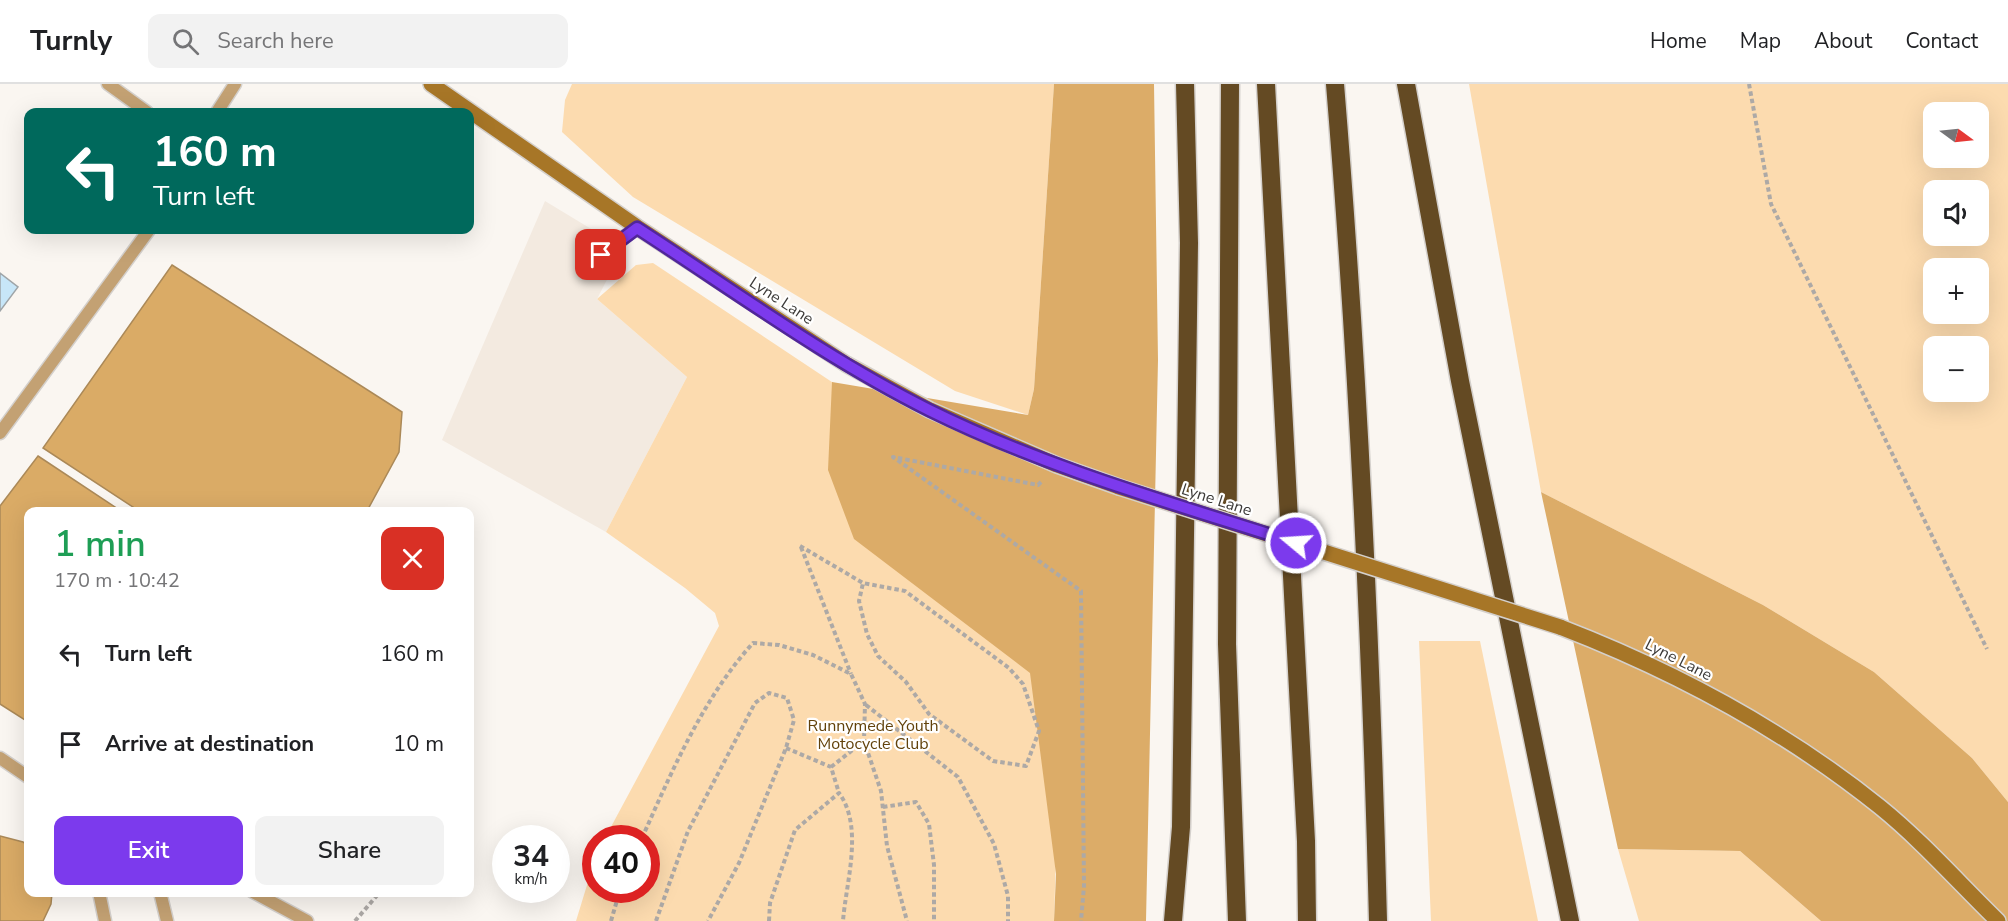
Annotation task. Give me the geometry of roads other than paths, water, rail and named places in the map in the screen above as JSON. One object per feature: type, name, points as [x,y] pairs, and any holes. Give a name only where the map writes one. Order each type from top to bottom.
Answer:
[{"type":"highway","points":[[1173,921],[1181,827],[1189,243],[1185,84]]},
{"type":"highway","points":[[1230,84],[1227,644],[1237,921]]},
{"type":"highway","points":[[1266,84],[1306,841],[1307,921]]},
{"type":"highway","points":[[1335,84],[1364,498],[1374,706],[1378,921]]},
{"type":"highway","points":[[1406,84],[1462,393],[1570,921]]},
{"type":"street","name":"Lyne Lane","points":[[431,84],[465,108]]},
{"type":"street","name":"Lyne Lane","points":[[474,114],[637,228],[846,364],[930,410],[1057,465],[1119,487],[1560,627],[1618,649],[1686,681],[1759,724],[1880,808],[1998,921]]},
{"type":"lane","points":[[108,84],[141,108]]},
{"type":"lane","points":[[220,108],[235,84]]},
{"type":"lane","points":[[601,255],[637,228]]},
{"type":"lane","points":[[0,433],[146,234]]},
{"type":"lane","points":[[0,758],[24,774]]},
{"type":"lane","points":[[100,897],[105,921]]},
{"type":"lane","points":[[161,897],[167,921]]},
{"type":"lane","points":[[262,897],[307,921]]},
{"type":"park label","name":"Runnymede Youth Motocycle Club","points":[[873,734]]}]
